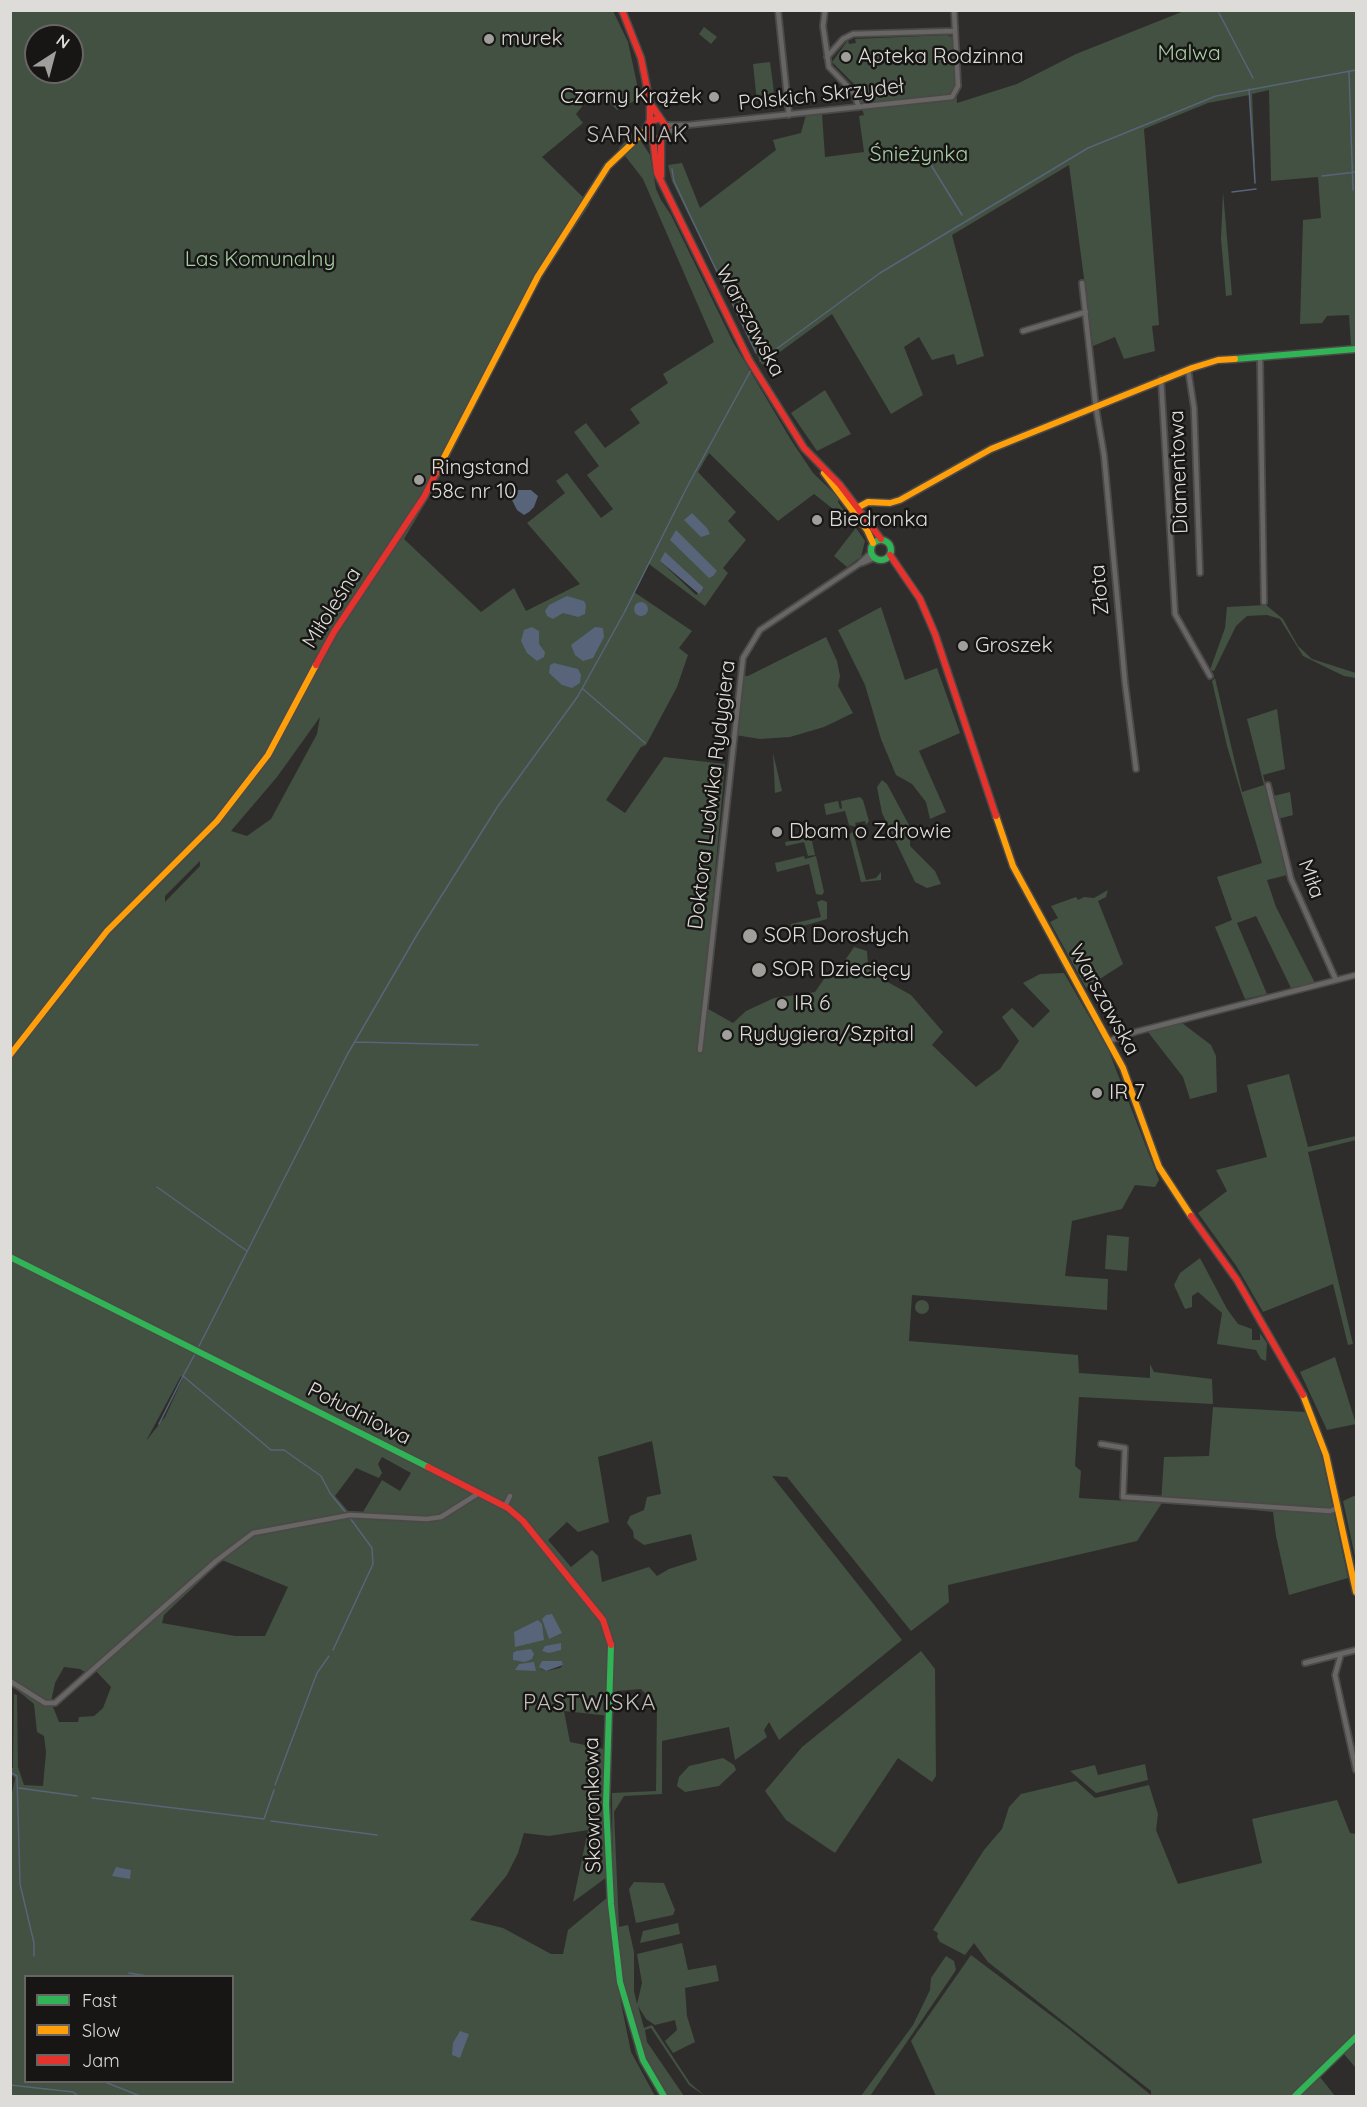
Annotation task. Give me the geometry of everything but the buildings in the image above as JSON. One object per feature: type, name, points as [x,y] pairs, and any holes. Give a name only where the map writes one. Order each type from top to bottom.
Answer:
[{"type":"street","points":[[622,10],[638,50],[650,103],[649,135],[661,139],[666,128],[658,119],[650,103]]},
{"type":"street","points":[[778,10],[789,115]]},
{"type":"street","points":[[825,10],[827,57],[830,70],[853,92],[859,107]]},
{"type":"street","points":[[827,57],[843,39],[853,34],[955,31],[954,10]]},
{"type":"street","name":"Polskich Skrzydeł","points":[[666,128],[947,98],[956,93],[955,31]]},
{"type":"street","points":[[650,121],[658,119]]},
{"type":"street","name":"Miłoleśna","points":[[10,1055],[107,930],[217,821],[268,755],[334,632],[424,497],[537,276],[608,166],[630,143],[649,135]]},
{"type":"street","name":"Warszawska","points":[[649,135],[654,162],[740,345],[798,439],[823,470],[840,485],[873,543]]},
{"type":"street","name":"Warszawska","points":[[661,139],[662,180]]},
{"type":"street","name":"Złota","points":[[1082,283],[1096,408],[1104,455],[1124,671],[1136,769]]},
{"type":"street","points":[[1023,331],[1086,312]]},
{"type":"street","points":[[855,509],[868,502],[890,503],[900,500],[991,449],[1188,369],[1218,360],[1356,349]]},
{"type":"street","points":[[1260,357],[1264,602]]},
{"type":"street","name":"Diamentowa","points":[[1188,369],[1194,408],[1200,573]]},
{"type":"street","points":[[1161,379],[1174,614],[1210,676]]},
{"type":"street","name":"Warszawska","points":[[855,509],[881,539],[890,545],[887,558],[907,579],[920,599],[935,634],[1013,866],[1129,1082],[1153,1153],[1166,1180],[1232,1272],[1304,1395],[1319,1432],[1356,1592]]},
{"type":"street","points":[[881,539],[873,543],[872,556],[887,558]]},
{"type":"street","name":"Doktora Ludwika Rydygiera","points":[[700,1050],[743,658],[750,642],[769,624],[872,556]]},
{"type":"street","name":"Miła","points":[[1268,785],[1291,879],[1336,980]]},
{"type":"street","points":[[1108,1041],[1356,975]]},
{"type":"street","name":"Południowa","points":[[10,1257],[505,1506]]},
{"type":"street","points":[[1101,1444],[1125,1448],[1123,1497],[1330,1511],[1338,1508]]},
{"type":"street","points":[[10,1681],[45,1703],[55,1703],[216,1561],[253,1533],[350,1515],[427,1519],[441,1517],[479,1493]]},
{"type":"street","points":[[505,1506],[510,1496]]},
{"type":"street","name":"Skowronkowa","points":[[505,1506],[523,1521],[578,1586],[603,1620],[609,1636],[605,1820],[620,1982],[643,2060],[664,2097]]},
{"type":"street","points":[[1305,1663],[1356,1650]]},
{"type":"street","points":[[1341,1654],[1335,1675],[1356,1770]]},
{"type":"street","points":[[1295,2097],[1356,2037]]},
{"type":"green space","name":"Las Komunalny","points":[[11,11],[613,11],[628,42],[640,98],[617,110],[596,89],[576,114],[583,123],[542,157],[590,204],[537,283],[433,490],[404,539],[481,612],[514,588],[526,611],[580,584],[527,523],[565,493],[556,481],[567,473],[601,518],[613,509],[587,475],[599,466],[574,432],[586,423],[605,448],[640,423],[630,409],[668,383],[663,374],[714,342],[643,179],[619,148],[635,132],[650,155],[656,189],[661,200],[671,215],[733,342],[791,440],[813,473],[839,498],[838,502],[865,541],[861,557],[847,567],[834,556],[855,529],[852,524],[814,494],[778,521],[709,453],[698,472],[736,512],[728,521],[746,540],[723,568],[728,573],[705,606],[649,564],[634,592],[692,631],[679,648],[688,655],[677,687],[646,745],[641,747],[606,800],[625,813],[664,757],[725,764],[703,1006],[733,1023],[746,1011],[774,998],[815,992],[824,979],[835,975],[854,947],[867,951],[868,965],[877,976],[911,995],[943,1032],[932,1045],[976,1087],[1000,1069],[1019,1041],[1002,1017],[1012,1008],[1033,1028],[1050,1011],[1023,983],[1040,974],[1064,973],[1108,1049],[1159,1180],[1155,1187],[1135,1185],[1122,1209],[1072,1221],[1065,1276],[1108,1279],[1107,1310],[912,1295],[909,1341],[1078,1355],[1079,1373],[1150,1378],[1150,1364],[1154,1372],[1212,1379],[1213,1404],[1079,1397],[1075,1466],[1081,1471],[1079,1498],[1161,1503],[1164,1457],[1209,1456],[1213,1407],[1306,1412],[1321,1453],[1348,1578],[1289,1595],[1273,1512],[1200,1504],[1162,1503],[1137,1541],[948,1585],[949,1602],[911,1631],[787,1477],[772,1476],[902,1640],[779,1740],[769,1722],[764,1730],[767,1737],[735,1760],[729,1727],[662,1741],[662,1794],[624,1796],[614,1812],[619,1927],[628,1925],[634,1952],[634,1991],[637,2004],[642,1983],[637,1954],[682,1943],[688,1970],[716,1965],[719,1981],[685,1988],[687,2016],[695,2042],[673,2053],[665,2041],[677,2030],[675,2020],[655,2025],[646,2019],[638,2006],[644,2028],[652,2025],[690,2083],[705,2096],[689,2085],[651,2028],[645,2030],[647,2042],[684,2096],[660,2096],[636,2054],[626,2008],[613,1909],[612,1793],[656,1791],[657,1707],[641,1689],[617,1691],[615,1711],[610,1716],[564,1711],[570,1742],[609,1750],[607,1877],[573,1902],[588,1830],[549,1836],[524,1833],[518,1853],[507,1875],[470,1920],[503,1928],[551,1954],[563,1954],[568,1930],[608,1897],[621,2003],[631,2052],[655,2096],[11,2096],[10,1803],[15,1778],[11,1774],[10,1767],[13,1768],[14,1694],[17,1695],[18,1767],[24,1785],[43,1786],[46,1752],[44,1736],[37,1732],[34,1704],[11,1685]],"holes":[[[660,561],[704,588],[696,595]],[[320,717],[317,734],[271,819],[247,836],[231,831],[277,777]],[[200,861],[200,866],[165,902],[165,896]],[[181,1376],[183,1378],[165,1417],[146,1441]],[[652,1441],[661,1494],[647,1497],[644,1510],[630,1516],[627,1523],[633,1531],[634,1538],[644,1545],[691,1534],[697,1560],[669,1569],[657,1576],[649,1567],[602,1582],[598,1556],[592,1550],[571,1567],[548,1540],[567,1522],[578,1532],[609,1522],[598,1457]],[[382,1457],[411,1473],[400,1491],[382,1480],[363,1512],[348,1511],[335,1496],[356,1468],[379,1478],[382,1473],[378,1464]],[[222,1560],[288,1587],[265,1636],[235,1636],[162,1623],[164,1615]],[[138,1633],[95,1670],[111,1687],[103,1708],[94,1716],[79,1717],[78,1722],[59,1722],[51,1702],[55,1683],[64,1667],[80,1669],[88,1674]],[[542,1661],[562,1661],[563,1665],[560,1668],[546,1671],[541,1669]]]},
{"type":"green space","points":[[1184,11],[1356,11],[1356,346],[1351,346],[1349,315],[1327,316],[1322,323],[1300,324],[1303,220],[1321,218],[1318,177],[1271,181],[1269,90],[1252,94],[1256,187],[1249,95],[1208,103],[1144,129],[1159,325],[1152,326],[1155,351],[1124,359],[1115,337],[1093,346],[1069,165],[952,235],[984,356],[957,365],[954,354],[932,360],[919,337],[904,347],[923,395],[891,414],[832,314],[762,365],[672,181],[668,165],[682,163],[700,208],[776,150],[773,140],[801,133],[806,115],[822,114],[825,157],[864,152],[859,116],[864,115],[857,95],[862,92],[832,62],[848,40],[849,44],[856,43],[855,39],[947,35],[952,37],[957,103],[1017,84],[1076,54]]},
{"type":"green space","points":[[704,27],[717,37],[711,44],[699,34]]},
{"type":"green space","points":[[770,62],[775,100],[757,102],[753,64]]},
{"type":"green space","points":[[1223,192],[1232,295],[1226,296],[1221,239]]},
{"type":"green space","points":[[825,390],[851,434],[817,451],[791,413]]},
{"type":"green space","points":[[1266,605],[1283,619],[1298,646],[1312,659],[1356,673],[1356,678],[1344,676],[1303,656],[1280,619],[1267,615],[1247,616],[1236,626],[1214,671],[1210,670],[1225,628],[1227,607]]},
{"type":"green space","points":[[881,607],[905,680],[937,668],[960,733],[919,751],[946,812],[930,819],[926,802],[912,784],[896,775],[881,739],[865,685],[838,630]]},
{"type":"green space","points":[[826,637],[837,661],[840,676],[838,686],[853,713],[824,727],[790,737],[760,739],[735,735],[742,676],[748,676]]},
{"type":"green space","points":[[1215,678],[1242,792],[1264,785],[1247,719],[1277,709],[1285,769],[1263,775],[1269,797],[1290,792],[1293,815],[1274,820],[1287,875],[1267,880],[1276,907],[1315,983],[1291,988],[1256,916],[1237,923],[1267,994],[1245,999],[1215,927],[1232,920],[1217,877],[1262,863],[1227,746],[1212,681]]},
{"type":"green space","points":[[773,753],[782,791],[775,793]]},
{"type":"green space","points":[[882,780],[887,784],[910,827],[910,846],[935,871],[941,884],[927,888],[915,882],[882,813],[877,787]]},
{"type":"green space","points":[[860,797],[869,821],[866,825],[865,821],[855,823],[856,827],[849,825],[845,811],[826,815],[824,804],[838,801],[840,809],[842,808],[841,801]]},
{"type":"green space","points":[[853,832],[866,880],[876,878],[881,872],[881,880],[861,882],[849,834]]},
{"type":"green space","points":[[806,838],[812,841],[815,855],[808,856],[804,842],[786,846],[785,842]]},
{"type":"green space","points":[[804,856],[805,859],[816,856],[824,892],[822,895],[816,894],[809,864],[777,872],[775,863]]},
{"type":"green space","points":[[1108,890],[1106,897],[1098,901],[1123,964],[1086,988],[1050,922],[1058,918],[1051,906],[1076,897],[1078,900],[1084,897],[1094,898]]},
{"type":"green space","points":[[822,900],[827,902],[827,919],[792,929],[791,924],[821,917],[817,902]]},
{"type":"green space","points":[[1182,1023],[1211,1045],[1216,1056],[1217,1092],[1190,1099],[1183,1077],[1148,1032]]},
{"type":"green space","points":[[1289,1074],[1308,1147],[1356,1136],[1356,1140],[1308,1152],[1353,1344],[1348,1345],[1333,1284],[1263,1312],[1237,1267],[1198,1213],[1227,1191],[1216,1170],[1267,1157],[1247,1085]]},
{"type":"green space","points":[[1107,1235],[1129,1237],[1127,1271],[1105,1269]]},
{"type":"green space","points":[[1200,1258],[1227,1309],[1238,1324],[1252,1329],[1252,1340],[1260,1340],[1260,1333],[1267,1343],[1266,1361],[1261,1359],[1256,1350],[1217,1344],[1222,1313],[1198,1292],[1192,1296],[1192,1307],[1185,1309],[1174,1285],[1180,1273]]},
{"type":"green space","points":[[922,1300],[927,1302],[929,1307],[927,1312],[922,1314],[917,1312],[915,1307],[917,1302]]},
{"type":"green space","points":[[1335,1357],[1356,1424],[1327,1430],[1300,1372]]},
{"type":"green space","points":[[1356,1495],[1356,1561],[1343,1501]]},
{"type":"green space","points":[[921,1651],[935,1669],[936,1776],[932,1782],[898,1758],[835,1853],[786,1820],[765,1791],[802,1747]]},
{"type":"green space","points":[[723,1758],[734,1765],[736,1770],[719,1786],[685,1792],[677,1786],[679,1777],[689,1766]]},
{"type":"green space","points":[[1145,1764],[1148,1780],[1096,1793],[1070,1771],[1095,1765],[1098,1775]]},
{"type":"green space","points":[[1076,1781],[1095,1798],[1149,1785],[1158,1814],[1156,1830],[1178,1884],[1262,1863],[1252,1819],[1337,1800],[1350,1833],[1356,1834],[1356,2068],[1343,2053],[1320,2077],[1335,2096],[936,2096],[911,2041],[971,1955],[1151,2095],[1151,2091],[988,1962],[974,1943],[965,1955],[940,1942],[937,1937],[938,1933],[933,1930],[984,1850],[1002,1829],[1009,1807],[1021,1794]]},
{"type":"green space","points":[[634,1882],[664,1883],[675,1910],[673,1915],[636,1923],[629,1889]]},
{"type":"green space","points":[[678,1923],[680,1934],[640,1943],[643,1931]]},
{"type":"green space","points":[[946,1956],[954,1961],[956,1970],[870,2096],[861,2096],[913,2025],[930,1990],[931,1978]]},
{"type":"water","points":[[513,490],[531,490],[538,496],[534,507],[524,515],[517,510],[509,494]]},
{"type":"water","points":[[692,513],[710,534],[701,537],[684,520]]},
{"type":"water","points":[[676,530],[717,571],[713,576],[709,578],[670,540]]},
{"type":"water","points":[[665,552],[704,588],[699,594],[660,561]]},
{"type":"water","points":[[567,596],[584,601],[585,614],[578,617],[563,613],[553,619],[547,616],[545,611],[549,605]]},
{"type":"water","points":[[638,602],[644,602],[648,609],[644,616],[638,616],[634,612],[634,606]]},
{"type":"water","points":[[532,627],[539,631],[539,644],[545,652],[544,657],[537,661],[527,653],[521,641],[524,630]]},
{"type":"water","points":[[595,627],[603,628],[604,637],[593,658],[583,661],[575,655],[571,645]]},
{"type":"water","points":[[554,663],[578,669],[581,675],[580,683],[572,688],[562,685],[549,673],[550,665]]},
{"type":"water","points":[[552,1614],[562,1633],[549,1639],[542,1619]]},
{"type":"water","points":[[538,1620],[542,1624],[544,1640],[515,1647],[514,1632]]},
{"type":"water","points":[[561,1643],[561,1650],[549,1653],[542,1651],[545,1646]]},
{"type":"water","points":[[531,1649],[534,1654],[532,1659],[525,1662],[513,1660],[513,1653],[516,1651]]},
{"type":"water","points":[[542,1661],[562,1661],[563,1665],[546,1671],[539,1667]]},
{"type":"water","points":[[534,1662],[536,1671],[515,1670],[519,1664]]},
{"type":"water","points":[[116,1867],[131,1870],[130,1879],[112,1876]]},
{"type":"water","points":[[460,2031],[469,2034],[460,2058],[452,2055],[453,2043]]},
{"type":"waterway","points":[[1219,13],[1253,78]]},
{"type":"waterway","points":[[760,361],[880,273],[1088,148],[1216,96],[1356,70]]},
{"type":"waterway","points":[[1349,71],[1353,190]]},
{"type":"waterway","points":[[1249,89],[1255,183]]},
{"type":"waterway","points":[[931,160],[931,165],[962,215]]},
{"type":"waterway","points":[[672,169],[674,181],[756,353]]},
{"type":"waterway","points":[[1322,176],[1356,172]]},
{"type":"waterway","points":[[1232,192],[1256,189]]},
{"type":"waterway","points":[[197,1350],[347,1055],[418,933],[498,806],[578,696],[751,370]]},
{"type":"waterway","points":[[583,689],[645,743]]},
{"type":"waterway","points":[[355,1042],[478,1045]]},
{"type":"waterway","points":[[157,1187],[247,1251]]},
{"type":"waterway","points":[[195,1354],[183,1376],[271,1450],[284,1450],[321,1476],[330,1493],[346,1513]]},
{"type":"waterway","points":[[159,1424],[183,1376]]},
{"type":"waterway","points":[[333,1650],[373,1564],[372,1548],[350,1518]]},
{"type":"waterway","points":[[275,1785],[317,1673],[329,1656]]},
{"type":"waterway","points":[[10,1772],[17,1776],[20,1884],[34,1943],[34,1956]]},
{"type":"waterway","points":[[19,1788],[77,1796]]},
{"type":"waterway","points":[[92,1798],[264,1819],[274,1790]]},
{"type":"waterway","points":[[271,1821],[377,1835]]},
{"type":"waterway","points":[[129,1973],[141,1975]]},
{"type":"waterway","points":[[108,2083],[140,2096]]},
{"type":"waterway","points":[[10,2085],[73,2092],[78,2096]]},
{"type":"traffic: fast","points":[[1235,359],[1356,349]]},
{"type":"traffic: fast","points":[[877,540],[885,540],[891,546],[891,550],[891,554],[885,560],[877,560],[871,554],[871,546],[877,540]]},
{"type":"traffic: fast","points":[[10,1257],[428,1467]]},
{"type":"traffic: fast","points":[[611,1645],[606,1805],[611,1904],[620,1982],[643,2060],[664,2096]]},
{"type":"traffic: fast","points":[[1295,2096],[1356,2037]]},
{"type":"traffic: slow","points":[[436,473],[538,276],[608,166],[646,130]]},
{"type":"traffic: slow","points":[[853,510],[868,502],[890,503],[900,500],[991,449],[1192,368],[1218,360],[1235,359]]},
{"type":"traffic: slow","points":[[824,473],[867,530],[873,543]]},
{"type":"traffic: slow","points":[[10,1055],[107,931],[217,821],[268,755],[316,665]]},
{"type":"traffic: slow","points":[[996,816],[1013,866],[1123,1068],[1159,1167],[1191,1216]]},
{"type":"traffic: slow","points":[[1303,1395],[1326,1455],[1356,1592]]},
{"type":"traffic: jam","points":[[622,10],[641,58],[650,103],[650,121]]},
{"type":"traffic: jam","points":[[652,106],[667,128],[664,137],[655,140],[648,135],[646,128],[650,121],[658,119]]},
{"type":"traffic: jam","points":[[653,139],[657,173],[749,360],[804,448],[840,485],[881,539]]},
{"type":"traffic: jam","points":[[661,139],[661,176]]},
{"type":"traffic: jam","points":[[316,665],[334,632],[424,497],[436,473]]},
{"type":"traffic: jam","points":[[890,555],[920,599],[935,634],[996,816]]},
{"type":"traffic: jam","points":[[1191,1216],[1237,1280],[1303,1395]]},
{"type":"traffic: jam","points":[[428,1467],[508,1508],[523,1521],[603,1620],[611,1645]]},
{"type":"place","name":"murek","points":[[489,39]]},
{"type":"place","name":"Apteka Rodzinna","points":[[846,57]]},
{"type":"place","name":"Czarny Krążek","points":[[714,97]]},
{"type":"place","name":"Ringstand 58c nr 10","points":[[419,480]]},
{"type":"place","name":"Biedronka","points":[[817,520]]},
{"type":"place","name":"Groszek","points":[[963,646]]},
{"type":"place","name":"Dbam o Zdrowie","points":[[777,832]]},
{"type":"place","name":"SOR Dorosłych","points":[[750,936]]},
{"type":"place","name":"SOR Dziecięcy","points":[[759,970]]},
{"type":"place","name":"IR 6","points":[[782,1004]]},
{"type":"place","name":"Rydygiera/Szpital","points":[[727,1035]]},
{"type":"place","name":"IR 7","points":[[1097,1093]]},
{"type":"district","name":"SARNIAK","points":[[638,135]]},
{"type":"district","name":"PASTWISKA","points":[[590,1703]]},
{"type":"park label","name":"Malwa","points":[[1189,54]]},
{"type":"park label","name":"Śnieżynka","points":[[919,155]]}]
